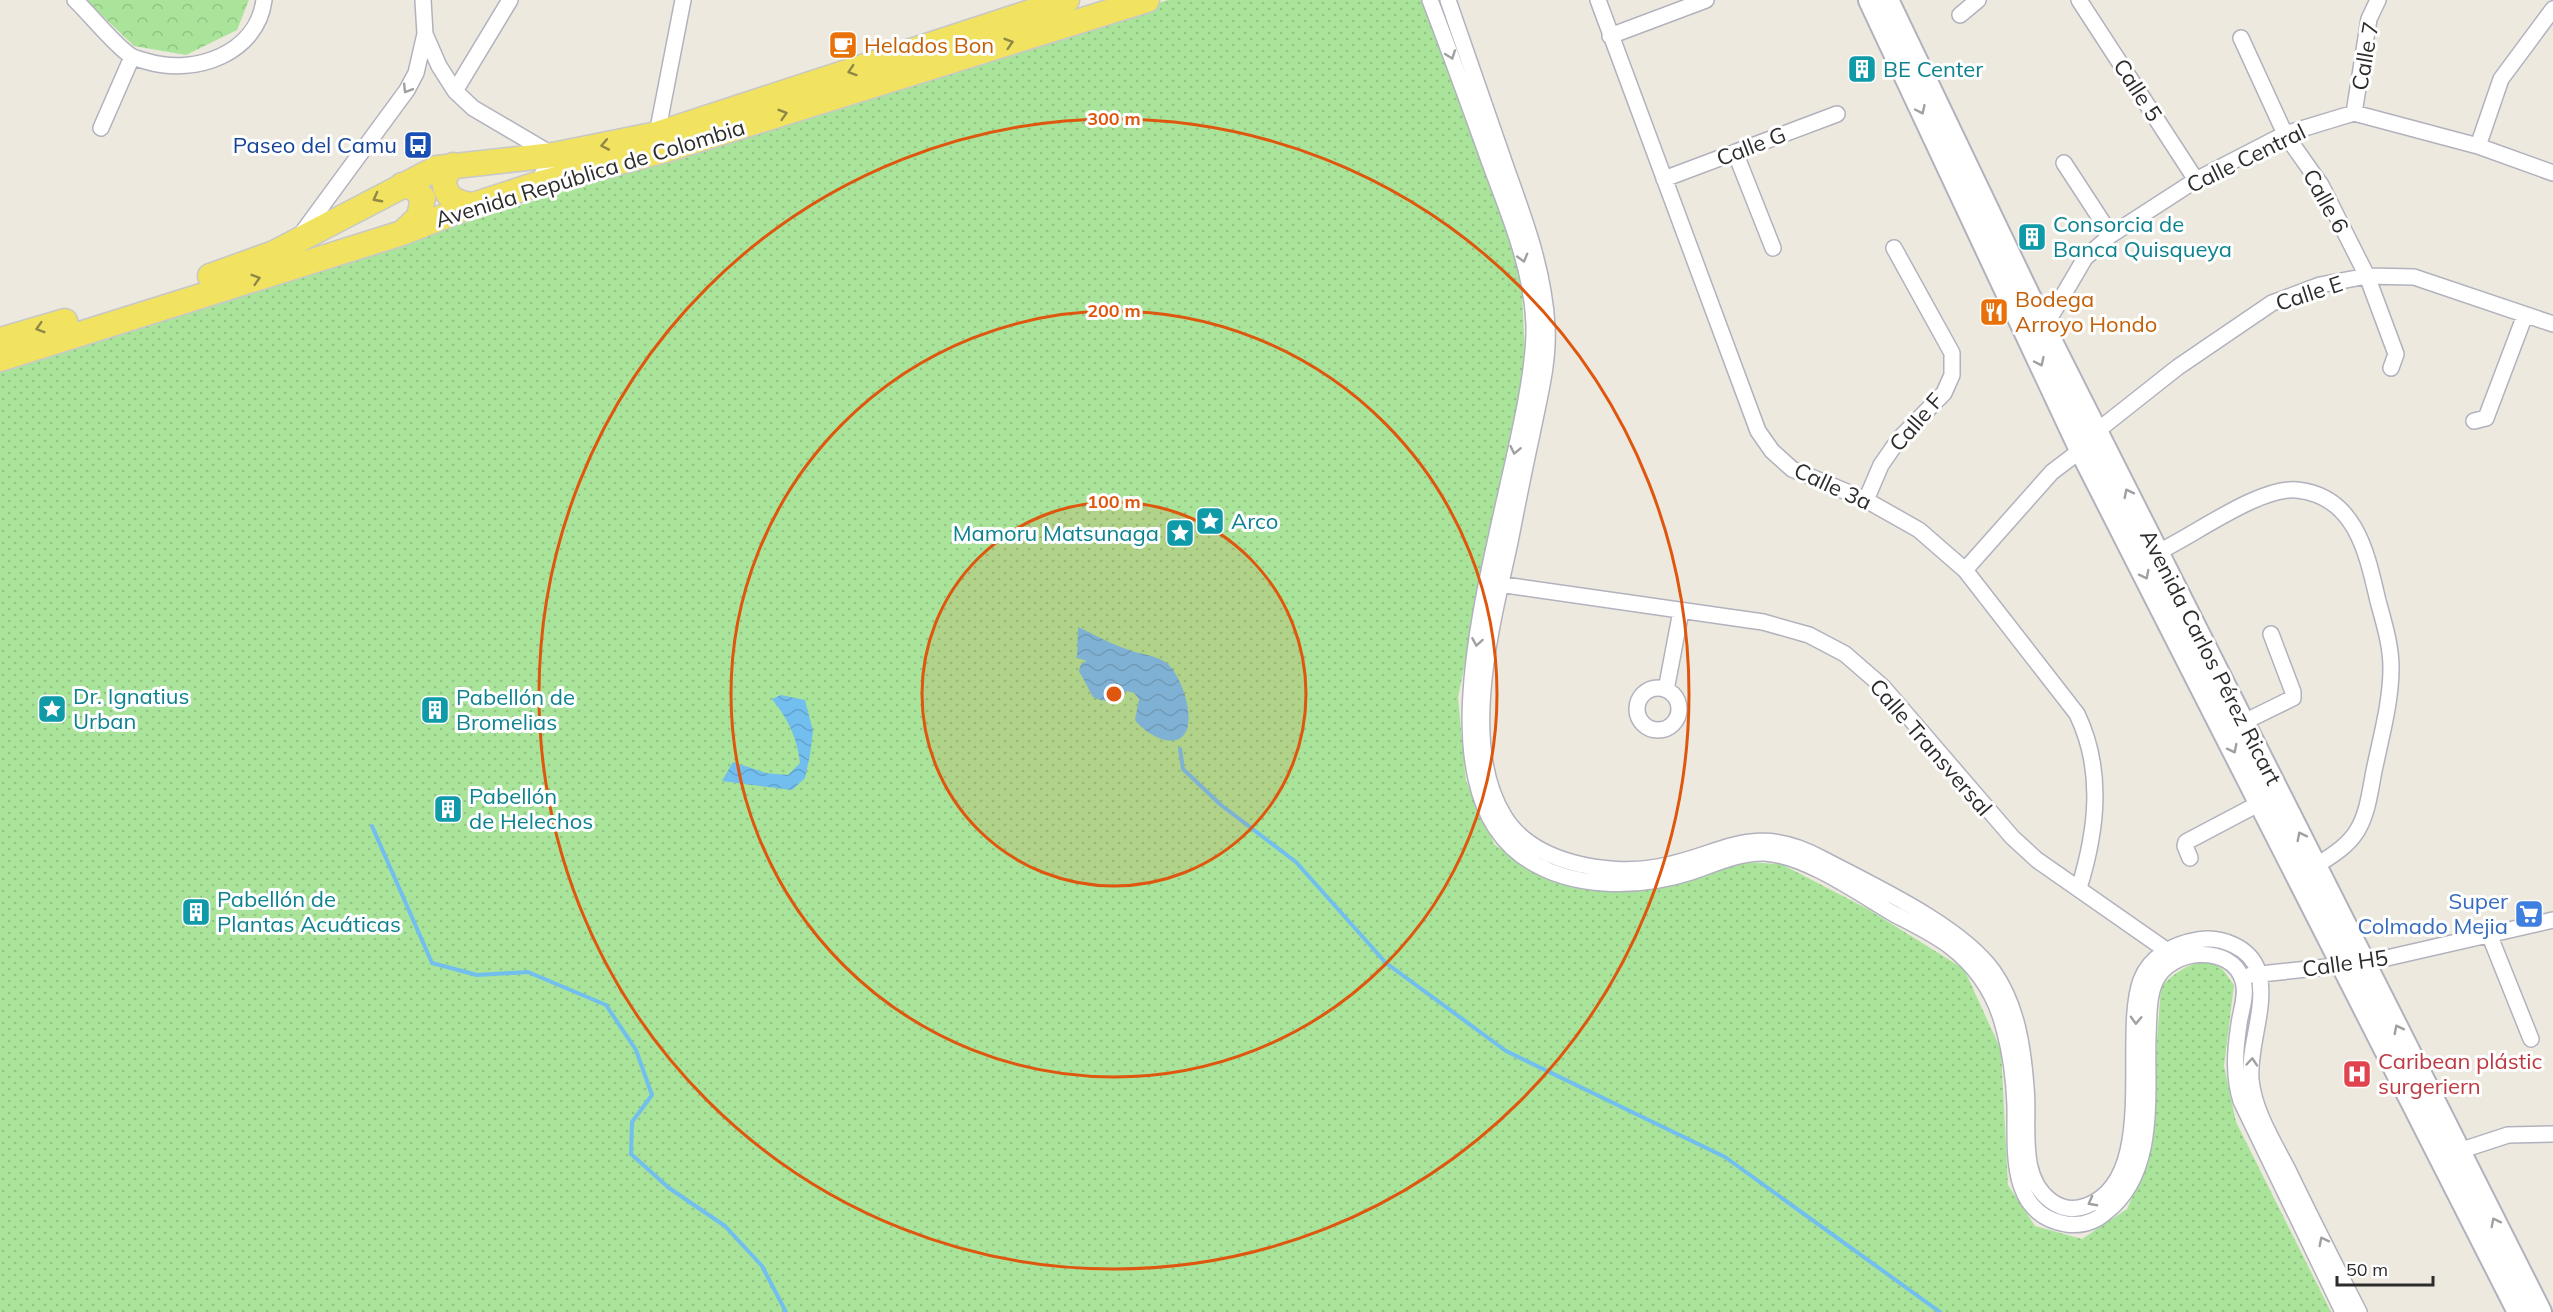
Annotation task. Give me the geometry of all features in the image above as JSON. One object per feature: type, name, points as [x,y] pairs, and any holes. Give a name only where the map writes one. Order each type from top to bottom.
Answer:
[{"type":"main road","name":"Avenida República de Colombia","points":[[2,341],[274,254],[437,168],[553,155],[657,134],[1067,0]]},
{"type":"main road","name":"Avenida República de Colombia","points":[[2,341],[402,233],[473,205],[537,184],[662,151],[1147,0]]},
{"type":"main road","name":"Avenida Carlos Pérez Ricart","points":[[1870,0],[2036,332],[2097,431],[2540,1312]]},
{"type":"main road","name":"Avenida Carlos Pérez Ricart","points":[[1887,0],[2036,332],[2081,450],[2519,1312]]},
{"type":"main road","points":[[453,165],[444,178],[448,196],[473,205]]},
{"type":"main road","points":[[402,185],[419,191],[423,206],[419,217],[402,233]]},
{"type":"street","points":[[75,0],[132,57],[169,67],[201,64],[230,53],[254,30],[264,0]]},
{"type":"street","points":[[423,0],[426,34],[439,66],[455,91],[473,108],[553,155],[537,184]]},
{"type":"street","points":[[455,91],[510,0]]},
{"type":"street","points":[[657,134],[683,0]]},
{"type":"street","points":[[1430,0],[1477,106],[1517,216],[1534,318],[1532,403],[1471,685],[1470,746],[1474,775],[1485,810],[1501,835],[1521,856],[1565,876],[1626,883],[1659,880],[1744,855],[1801,855],[1942,940],[1978,973],[1997,1007],[2008,1046],[2015,1100],[2016,1173],[2030,1201],[2041,1214],[2056,1222],[2072,1226],[2101,1217],[2123,1194],[2137,1165],[2145,1137],[2150,1004],[2148,981],[2155,958],[2166,950],[2202,939],[2227,942],[2248,955],[2259,973],[2259,1002],[2251,1077],[2253,1088],[2273,1142],[2359,1312]]},
{"type":"street","points":[[1448,0],[1477,106]]},
{"type":"street","name":"Calle 3a","points":[[1598,0],[1763,438],[1772,452],[1792,469],[1866,500],[1919,530],[1965,570],[2077,714],[2088,738],[2093,760],[2095,810],[2089,856],[2079,888]]},
{"type":"street","points":[[1610,36],[1706,0]]},
{"type":"street","points":[[1960,15],[1978,0]]},
{"type":"street","name":"Calle 5","points":[[2079,0],[2196,180]]},
{"type":"street","name":"Calle 7","points":[[2355,113],[2369,19],[2378,0]]},
{"type":"street","points":[[2478,146],[2501,79],[2553,9]]},
{"type":"street","points":[[295,242],[407,90],[416,74],[426,34]]},
{"type":"street","name":"Calle 6","points":[[2241,38],[2285,134],[2321,185],[2367,276],[2396,354],[2391,368]]},
{"type":"street","points":[[101,128],[132,57]]},
{"type":"street","points":[[2355,113],[2478,146],[2553,173]]},
{"type":"street","name":"Calle Central","points":[[2036,332],[2085,258],[2111,235],[2196,180],[2285,134],[2355,113]]},
{"type":"street","name":"Calle G","points":[[1664,179],[1838,114]]},
{"type":"street","points":[[1735,152],[1773,248]]},
{"type":"street","points":[[2064,163],[2111,235]]},
{"type":"street","name":"Calle F","points":[[1866,500],[1881,465],[1899,439],[1944,393],[1952,375],[1952,353],[1894,248]]},
{"type":"street","name":"Calle E","points":[[2097,431],[2178,367],[2272,303],[2320,285],[2367,276],[2414,277],[2553,324]]},
{"type":"street","points":[[2474,421],[2486,418],[2525,315]]},
{"type":"street","points":[[1965,570],[2052,472],[2081,450]]},
{"type":"street","points":[[2158,552],[2195,534],[2244,505],[2275,492],[2295,490],[2314,493],[2329,500],[2343,511],[2356,527],[2366,549],[2389,639],[2390,690],[2365,816],[2349,843],[2316,866]]},
{"type":"street","name":"Calle Transversal","points":[[1494,584],[1763,622],[1809,635],[1845,654],[1883,687],[2012,837],[2037,860],[2166,950]]},
{"type":"street","points":[[1666,690],[1681,611]]},
{"type":"street","points":[[2244,723],[2293,698],[2293,692],[2271,634]]},
{"type":"street","points":[[2190,858],[2186,842],[2260,804]]},
{"type":"street","name":"Calle H5","points":[[2242,977],[2259,973],[2364,963],[2553,920]]},
{"type":"street","points":[[2489,934],[2531,1039]]},
{"type":"street","points":[[2148,981],[2175,961],[2191,956],[2222,957],[2232,963],[2242,977],[2244,992],[2235,1069],[2241,1101],[2343,1312]]},
{"type":"street","points":[[2459,1150],[2508,1135],[2553,1134]]},
{"type":"green space","points":[[86,0],[249,0],[237,30],[186,55],[134,46]]},
{"type":"green space","points":[[1168,0],[1425,0],[1470,112],[1521,274],[1526,372],[1458,697],[1466,781],[1495,845],[1554,882],[1641,890],[1744,862],[1781,864],[1866,908],[1964,969],[2001,1050],[2008,1185],[2035,1226],[2082,1239],[2127,1209],[2148,1161],[2161,987],[2173,975],[2189,966],[2197,963],[2214,964],[2222,969],[2234,985],[2224,1066],[2236,1122],[2331,1312],[0,1312],[0,370]]},
{"type":"water","points":[[1078,627],[1116,645],[1168,664],[1185,694],[1188,721],[1183,736],[1169,741],[1161,739],[1139,725],[1135,720],[1139,699],[1134,693],[1127,691],[1107,701],[1093,697],[1079,671],[1081,664],[1087,661],[1077,658]]},
{"type":"water","points":[[781,695],[805,700],[813,731],[805,778],[792,790],[722,781],[733,762],[766,773],[788,775],[800,763],[791,729],[772,699]]},
{"type":"waterway","points":[[1180,749],[1183,769],[1221,805],[1296,862],[1386,963],[1506,1051],[1725,1157],[1940,1312]]},
{"type":"waterway","points":[[372,826],[432,963],[477,975],[528,972],[606,1005],[636,1050],[652,1095],[632,1122],[631,1154],[669,1188],[725,1226],[762,1266],[786,1312]]},
{"type":"place","name":"Helados Bon","points":[[843,45]]},
{"type":"place","name":"BE Center","points":[[1862,69]]},
{"type":"place","name":"Paseo del Camu","points":[[418,145]]},
{"type":"place","name":"Consorcia de Banca Quisqueya","points":[[2032,237]]},
{"type":"place","name":"Bodega Arroyo Hondo","points":[[1994,312]]},
{"type":"place","name":"Arco","points":[[1210,521]]},
{"type":"place","name":"Mamoru Matsunaga","points":[[1180,533]]},
{"type":"place","name":"Dr. Ignatius Urban","points":[[52,709]]},
{"type":"place","name":"Pabellón de Bromelias","points":[[435,710]]},
{"type":"place","name":"Pabellón de Helechos","points":[[448,809]]},
{"type":"place","name":"Pabellón de Plantas Acuáticas","points":[[196,912]]},
{"type":"place","name":"Super Colmado Mejia","points":[[2529,914]]},
{"type":"place","name":"Caribean plástic surgeriern","points":[[2357,1074]]}]
